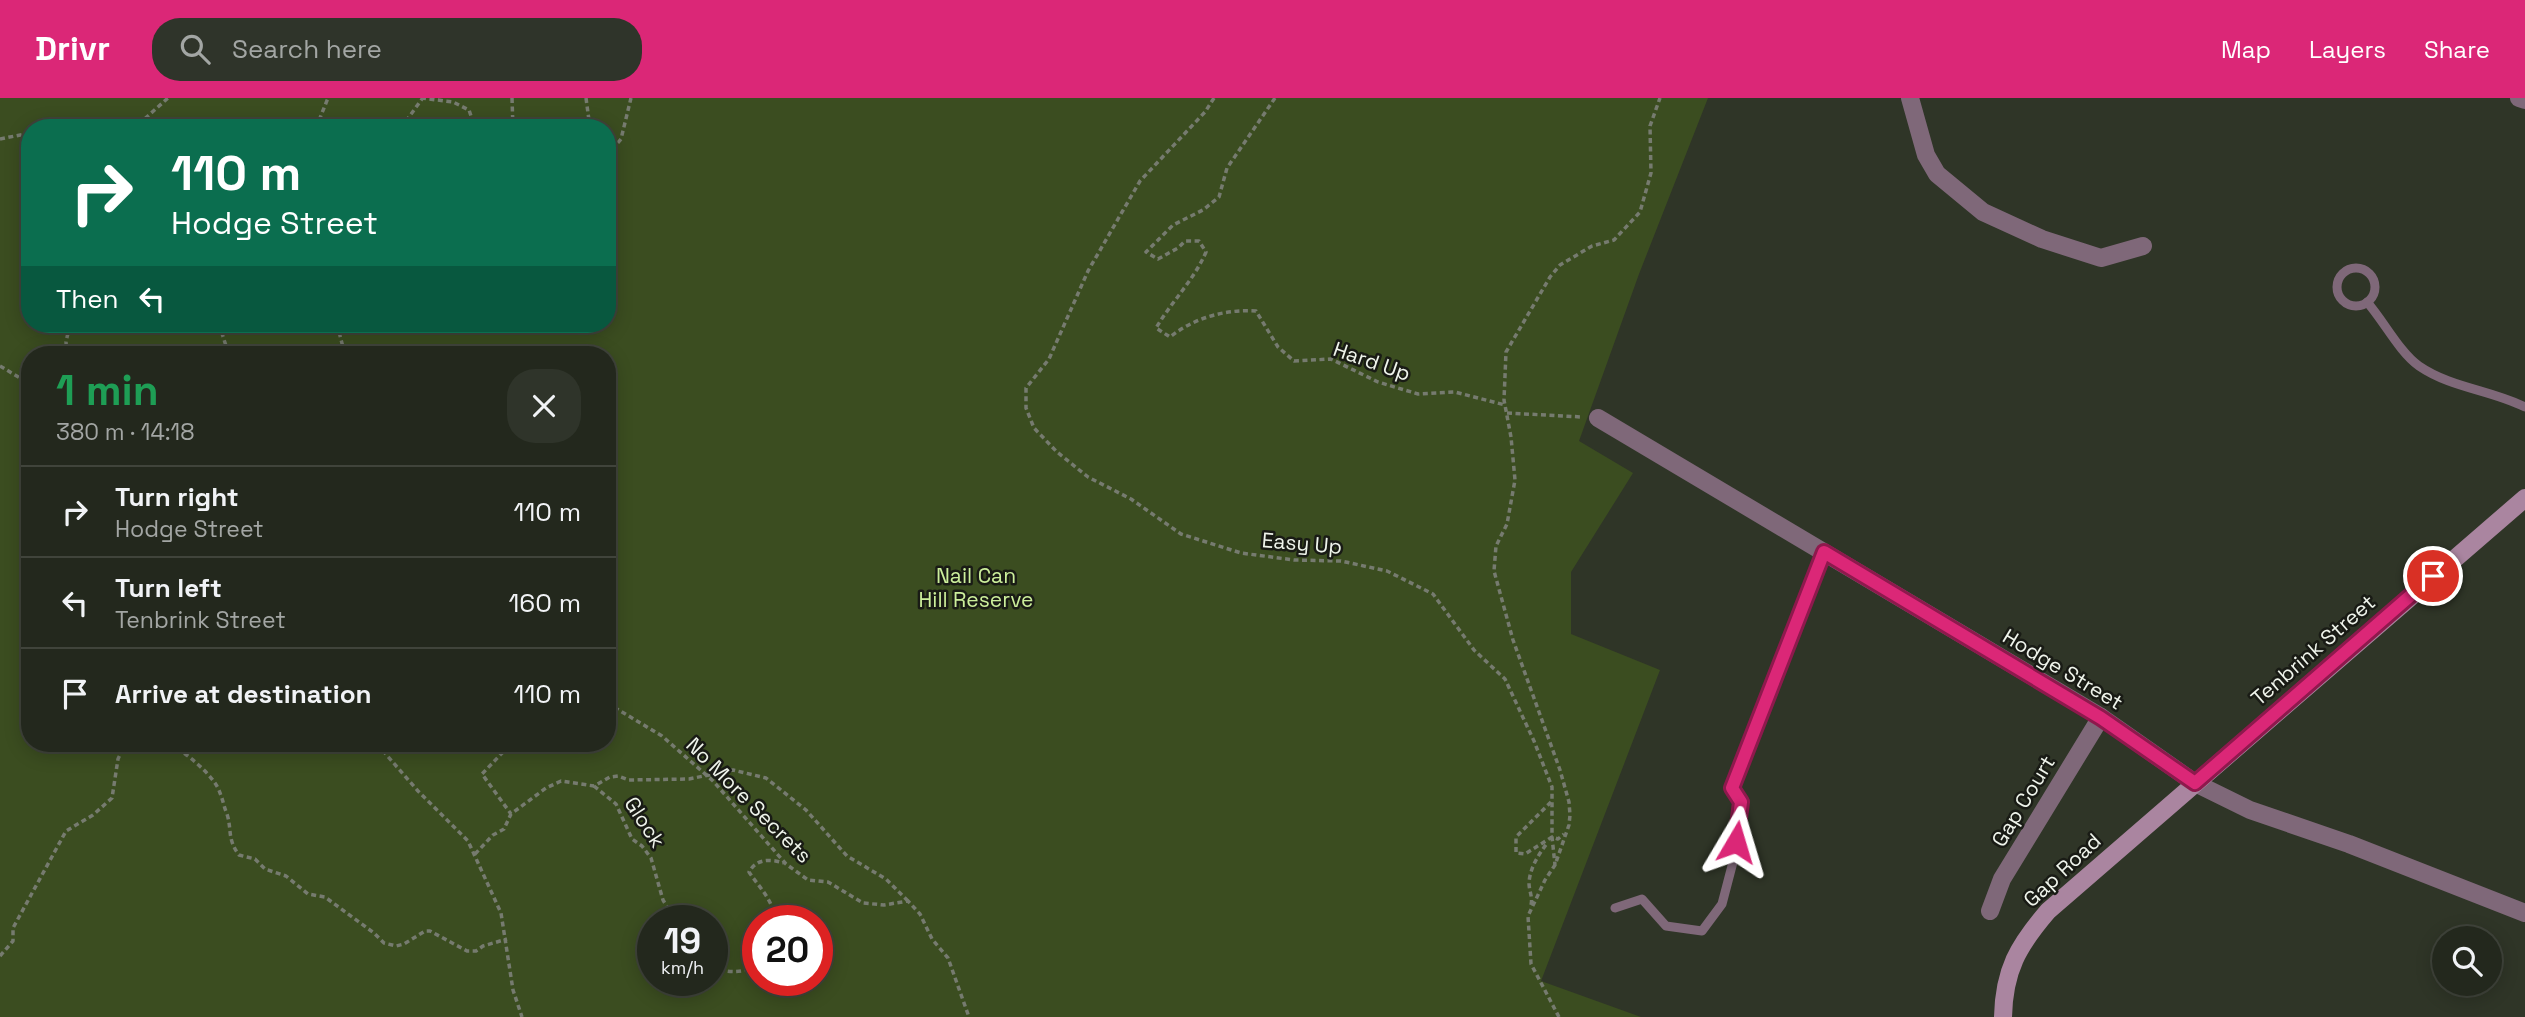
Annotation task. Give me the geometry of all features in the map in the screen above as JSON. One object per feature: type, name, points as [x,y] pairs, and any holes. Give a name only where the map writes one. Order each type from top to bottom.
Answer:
[{"type":"street","points":[[1910,98],[1926,155],[1937,174],[1983,212],[2042,239],[2101,258],[2143,246]]},
{"type":"street","points":[[2519,98],[2525,100]]},
{"type":"street","name":"Hodge Street","points":[[1598,418],[2101,718],[2195,783],[2250,810],[2349,844],[2525,914]]},
{"type":"street","name":"Tenbrink Street","points":[[2492,525],[2525,490]]},
{"type":"street","name":"Tenbrink Street","points":[[2195,783],[2525,498]]},
{"type":"street","name":"Gap Court","points":[[1990,911],[2002,879],[2101,718]]},
{"type":"street","name":"Gap Road","points":[[2003,1017],[2007,976],[2015,954],[2028,934],[2072,889],[2195,783]]},
{"type":"lane","points":[[2358,268],[2370,274],[2374,291],[2367,302],[2350,304],[2340,297],[2339,279],[2347,271],[2358,268]]},
{"type":"lane","points":[[2367,302],[2416,364],[2463,387],[2508,399],[2525,407]]},
{"type":"lane","points":[[1615,908],[1642,899],[1666,926],[1702,931],[1722,904],[1733,862],[1741,802],[1732,788],[1824,552]]},
{"type":"path","points":[[144,119],[168,98]]},
{"type":"path","points":[[319,119],[327,98]]},
{"type":"path","points":[[407,119],[422,98],[453,102],[469,110],[472,119]]},
{"type":"path","points":[[512,98],[513,119]]},
{"type":"path","points":[[586,98],[589,119]]},
{"type":"path","points":[[616,145],[621,139],[631,98]]},
{"type":"path","name":"Easy Up","points":[[1214,98],[1205,112],[1140,181],[1088,271],[1049,359],[1026,388],[1026,408],[1034,428],[1057,452],[1088,477],[1131,499],[1181,534],[1241,553],[1294,560],[1341,561],[1387,571],[1433,594],[1474,650],[1505,679],[1552,787],[1555,865]]},
{"type":"path","name":"Hard Up","points":[[1275,98],[1227,168],[1219,197],[1203,210],[1173,225],[1146,252],[1158,259],[1185,241],[1199,241],[1206,252],[1197,272],[1168,308],[1156,328],[1170,337],[1187,324],[1236,310],[1256,311],[1278,347],[1294,361],[1331,359],[1378,382],[1418,394],[1455,392],[1504,404],[1507,413],[1598,418]]},
{"type":"path","points":[[1528,916],[1555,865],[1570,815],[1560,770],[1513,640],[1494,570],[1496,546],[1507,524],[1515,480],[1504,400],[1506,352],[1550,277],[1560,265],[1592,246],[1614,240],[1640,212],[1651,173],[1650,126],[1660,98]]},
{"type":"path","points":[[0,139],[21,135]]},
{"type":"path","points":[[0,366],[21,379]]},
{"type":"path","name":"No More Secrets","points":[[616,708],[662,736],[707,776],[786,864],[808,880],[828,883],[863,903],[884,905],[908,901]]},
{"type":"path","points":[[0,956],[13,941],[13,928],[66,831],[87,820],[112,799],[121,752]]},
{"type":"path","points":[[181,752],[211,777],[220,791],[230,840],[239,855],[255,859],[265,869],[286,876],[308,894],[325,897],[384,943],[396,946],[404,944],[425,931],[430,931],[467,951],[476,951],[483,946],[507,939]]},
{"type":"path","points":[[384,752],[418,792],[460,831],[475,854],[501,913],[513,990],[522,1017]]},
{"type":"path","points":[[503,752],[482,774],[511,814]]},
{"type":"path","points":[[475,854],[493,835],[505,829],[511,814],[546,788],[561,781],[594,786],[610,777],[618,776],[629,780],[690,779],[733,770],[766,778],[806,810],[847,856],[886,879],[920,914],[932,939],[948,958],[970,1017]]},
{"type":"path","name":"Glock","points":[[594,786],[616,804],[632,839],[642,846],[651,858],[659,892],[666,905]]},
{"type":"path","points":[[1552,801],[1516,837],[1517,853],[1525,854],[1552,837]]},
{"type":"path","points":[[1552,837],[1558,839],[1566,832]]},
{"type":"path","points":[[1552,837],[1534,862],[1529,882],[1532,898],[1528,916],[1531,964],[1559,1017]]},
{"type":"path","points":[[769,905],[764,891],[749,872],[753,866],[771,859],[786,864]]},
{"type":"green space","name":"Nail Can Hill Reserve","points":[[0,98],[1708,98],[1639,274],[1579,441],[1633,473],[1571,572],[1571,634],[1660,670],[1541,981],[1641,1017],[0,1017]]},
{"type":"route","points":[[1736,842],[1741,802],[1732,788],[1824,552],[2101,718],[2195,783],[2433,576]]}]
